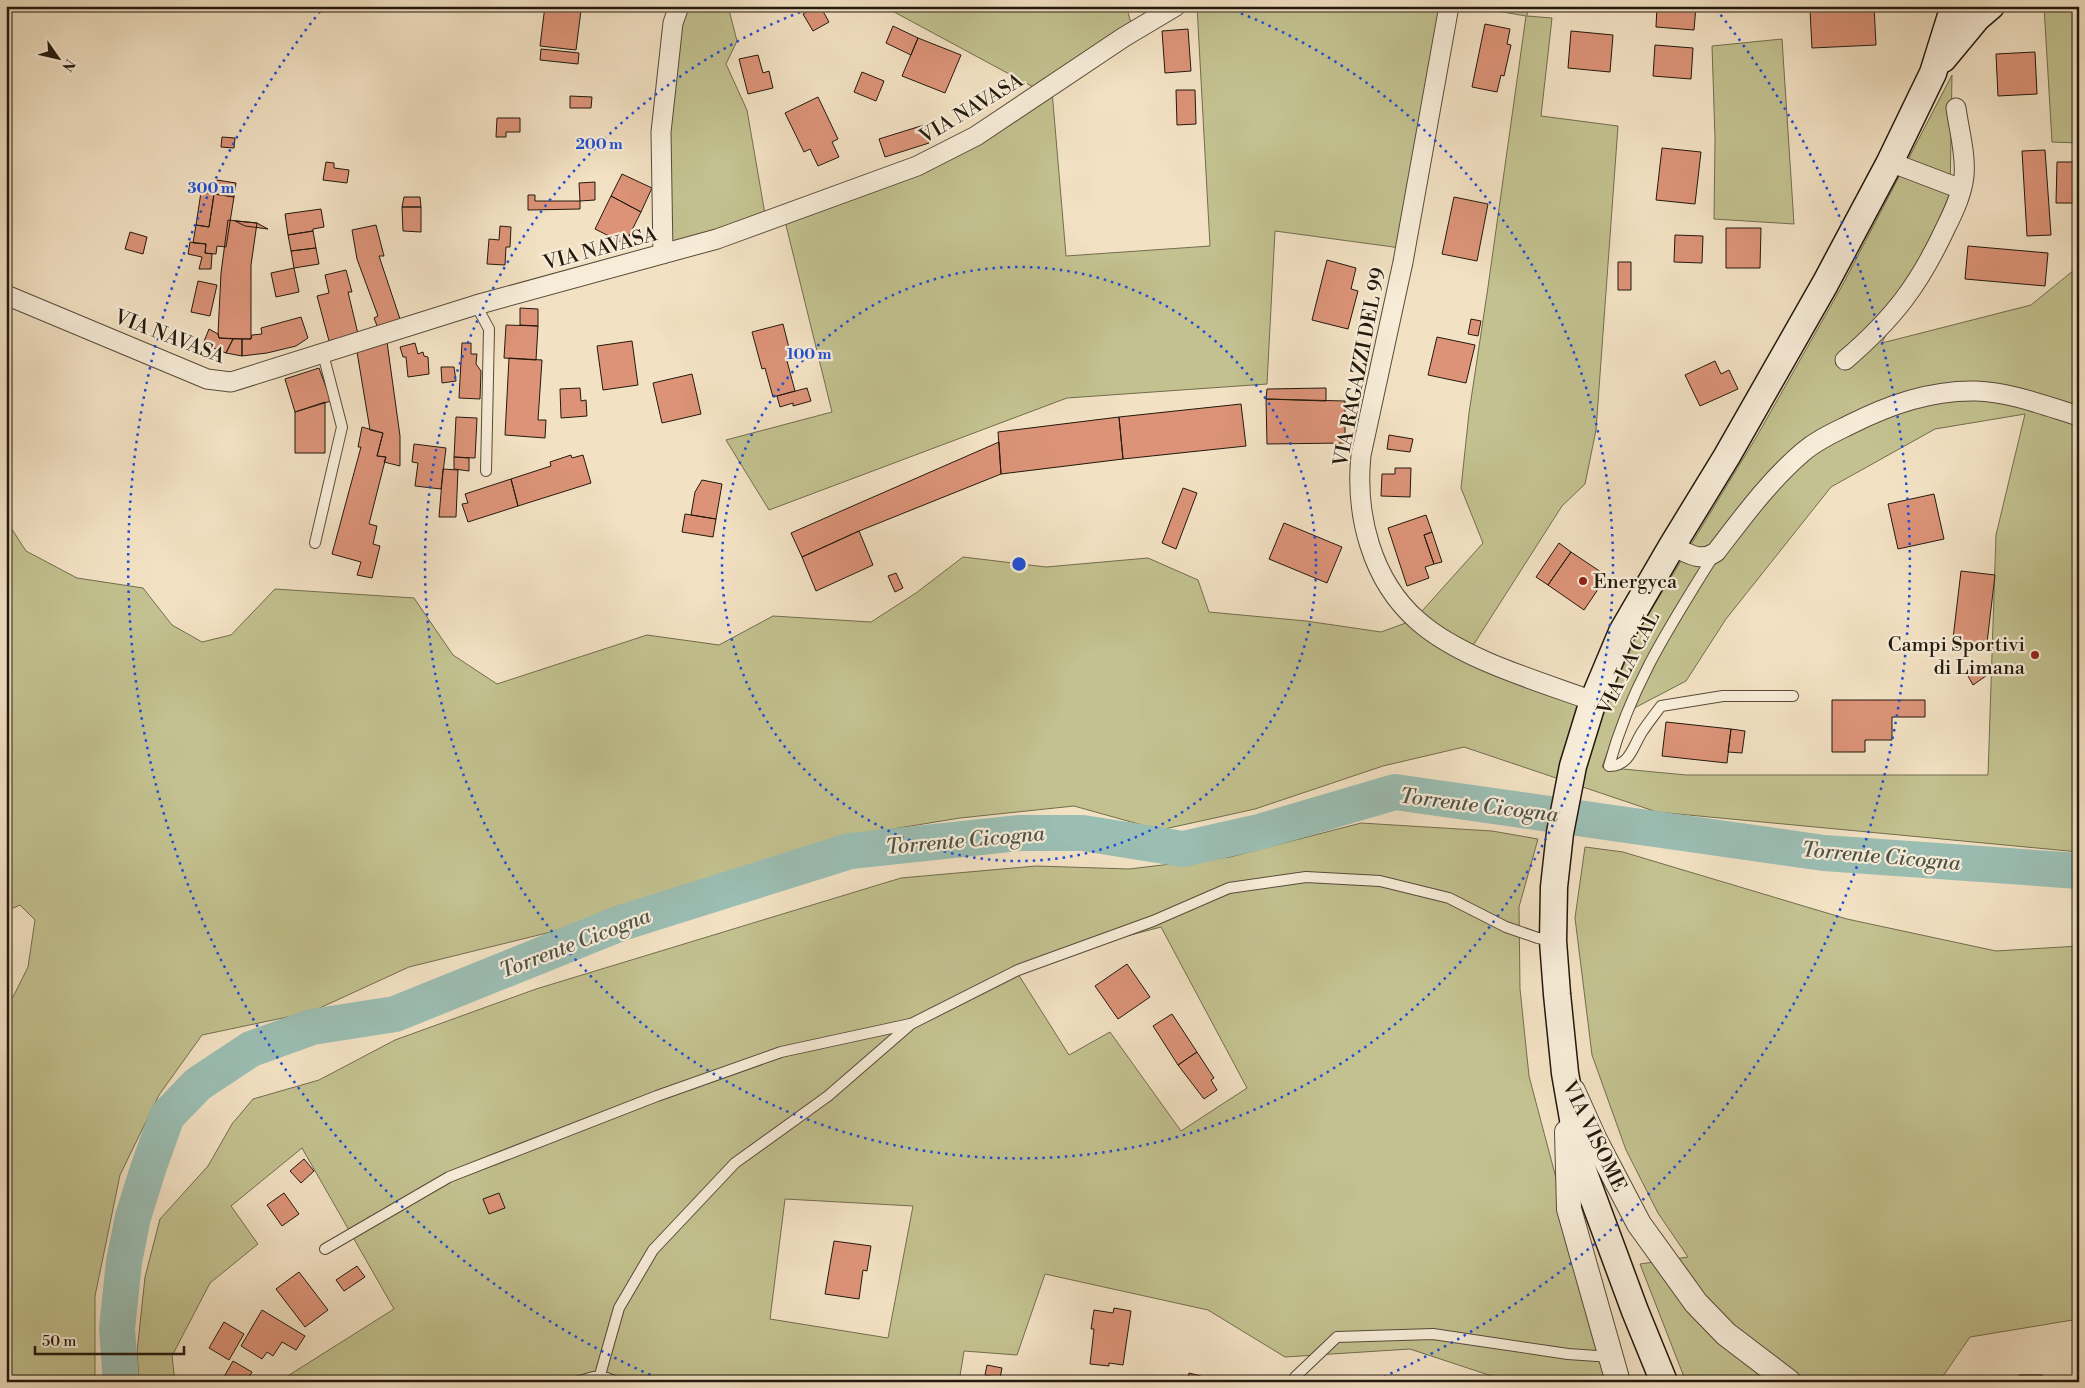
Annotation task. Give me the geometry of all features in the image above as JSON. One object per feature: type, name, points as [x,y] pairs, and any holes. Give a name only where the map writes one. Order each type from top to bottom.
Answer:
[{"type":"main road","points":[[1664,1382],[1581,1165],[1565,1073],[1556,994],[1554,887],[1560,833],[1573,766],[1593,701],[1622,632],[1727,456],[1820,292],[1890,162],[1932,73],[1954,6]]},
{"type":"main road","points":[[1932,73],[1956,42],[1990,6]]},
{"type":"street","points":[[663,254],[661,132],[672,23],[679,6]]},
{"type":"street","name":"VIA NAVASA","points":[[6,295],[207,379],[231,382],[476,306],[663,254],[765,223],[917,166],[948,152],[976,136],[1124,37],[1176,6]]},
{"type":"street","name":"VIA RAGAZZI DEL 99","points":[[1448,6],[1403,262],[1361,455],[1359,477],[1363,522],[1381,572],[1404,608],[1419,622],[1443,638],[1482,658],[1593,701]]},
{"type":"street","points":[[1845,360],[1889,320],[1912,291],[1939,242],[1962,189],[1964,170],[1956,108]]},
{"type":"street","points":[[1890,162],[1962,189]]},
{"type":"street","points":[[1672,546],[1697,558],[1709,557],[1716,552],[1772,483],[1805,451],[1827,436],[1876,412],[1912,399],[1945,392],[1977,391],[2039,403],[2079,416]]},
{"type":"street","name":"VIA VISOME","points":[[1565,1073],[1569,1208],[1618,1382]]},
{"type":"street","name":"VIA VISOME","points":[[1565,1073],[1595,1140],[1638,1224],[1690,1295],[1726,1334],[1789,1382]]},
{"type":"lane","points":[[476,306],[489,329],[486,471]]},
{"type":"lane","points":[[314,543],[342,427],[323,354]]},
{"type":"lane","name":"VIA LA CAL","points":[[1716,552],[1654,653],[1638,684],[1617,735],[1609,766],[1617,766],[1629,758],[1641,734],[1661,706],[1723,696],[1793,696]]},
{"type":"lane","points":[[600,1375],[619,1308],[652,1250],[735,1163],[828,1096],[911,1024],[1018,970],[1153,921],[1229,888],[1306,878],[1380,881],[1449,898],[1506,927],[1538,938],[1554,941]]},
{"type":"lane","points":[[325,1249],[449,1177],[648,1100],[781,1052],[911,1024]]},
{"type":"lane","points":[[1293,1382],[1295,1377],[1337,1337],[1432,1334],[1568,1354],[1612,1357]]},
{"type":"lane","points":[[576,1382],[600,1375],[617,1382]]},
{"type":"shaded area","points":[[679,6],[728,6],[737,41],[726,64],[747,110],[766,220],[659,250]]},
{"type":"shaded area","points":[[883,6],[1126,6],[1132,26],[1052,91],[1066,256],[1210,246],[1197,6],[1452,6],[1408,249],[1275,231],[1267,384],[1067,398],[769,510],[726,440],[832,412],[783,213],[917,163],[1037,89]]},
{"type":"shaded area","points":[[1467,6],[1528,6],[1527,16],[1552,18],[1541,116],[1618,126],[1596,430],[1585,484],[1562,506],[1472,647],[1605,709],[1639,630],[1757,436],[1842,286],[1952,75],[1950,194],[1919,266],[1882,343],[2031,305],[2079,266],[2079,852],[1657,812],[1464,747],[1383,766],[1255,809],[1160,830],[1074,806],[960,818],[837,838],[563,929],[409,967],[311,1012],[202,1035],[159,1095],[120,1175],[95,1296],[95,1382],[7,1382],[6,1011],[28,967],[35,920],[20,905],[6,911],[6,520],[26,551],[77,578],[143,588],[172,625],[202,642],[231,635],[275,589],[414,598],[453,655],[497,684],[647,635],[719,645],[773,616],[871,622],[916,593],[963,557],[1046,567],[1148,558],[1198,580],[1209,612],[1306,621],[1381,632],[1414,620],[1483,543],[1461,488],[1469,413],[1526,16]],"holes":[[[2025,414],[1996,535],[1988,775],[1686,775],[1602,767],[1621,715],[1686,681],[1726,619],[1831,487],[1935,429]]]},
{"type":"shaded area","points":[[2044,6],[2079,6],[2079,143],[2052,142]]},
{"type":"shaded area","points":[[1782,39],[1794,224],[1714,219],[1715,138],[1712,46]]},
{"type":"shaded area","points":[[1361,823],[1492,831],[1538,839],[1519,907],[1520,989],[1529,1076],[1610,1382],[1510,1382],[1410,1349],[1285,1357],[1208,1310],[1045,1274],[1017,1355],[964,1351],[959,1382],[439,1382],[434,1378],[430,1382],[278,1382],[394,1309],[302,1148],[231,1206],[258,1244],[210,1283],[172,1356],[175,1382],[139,1382],[137,1352],[145,1277],[160,1219],[208,1166],[232,1124],[253,1099],[319,1080],[395,1040],[536,989],[901,878],[1036,866],[1129,869],[1230,857]],"holes":[[[1161,927],[1247,1088],[1181,1131],[1110,1032],[1069,1055],[1013,966]],[[785,1199],[913,1206],[888,1338],[770,1319]]]},
{"type":"shaded area","points":[[1585,847],[1623,852],[1847,919],[1996,951],[2079,946],[2079,1319],[1970,1337],[1939,1382],[1686,1382],[1640,1264],[1688,1257],[1658,1213],[1626,1150],[1592,1055],[1575,918]]},
{"type":"building","points":[[545,6],[581,10],[576,50],[540,46]]},
{"type":"building","points":[[820,6],[829,22],[813,31],[803,14]]},
{"type":"building","points":[[1657,6],[1696,6],[1694,30],[1656,27]]},
{"type":"building","points":[[1783,6],[1874,6],[1876,45],[1812,48],[1810,10],[1783,11]]},
{"type":"building","points":[[1485,24],[1510,29],[1507,44],[1511,45],[1504,76],[1501,75],[1497,92],[1472,87]]},
{"type":"building","points":[[893,26],[918,38],[911,55],[886,43]]},
{"type":"building","points":[[1188,29],[1191,71],[1165,73],[1162,31]]},
{"type":"building","points":[[1571,31],[1613,35],[1610,72],[1568,68]]},
{"type":"building","points":[[918,38],[961,55],[945,93],[902,76]]},
{"type":"building","points":[[1655,45],[1693,48],[1691,79],[1653,76]]},
{"type":"building","points":[[541,49],[579,53],[578,64],[540,60]]},
{"type":"building","points":[[2035,52],[2037,94],[1998,96],[1996,54]]},
{"type":"building","points":[[758,55],[763,73],[769,71],[773,88],[748,94],[739,59]]},
{"type":"building","points":[[862,72],[884,81],[876,101],[854,92]]},
{"type":"building","points":[[1176,90],[1195,90],[1196,124],[1177,125]]},
{"type":"building","points":[[570,96],[592,97],[591,108],[570,108]]},
{"type":"building","points":[[818,97],[838,139],[832,142],[839,157],[818,166],[810,149],[804,152],[785,113]]},
{"type":"building","points":[[497,118],[520,118],[520,132],[506,132],[506,137],[496,137]]},
{"type":"building","points":[[924,125],[929,143],[885,157],[879,139]]},
{"type":"building","points":[[222,137],[235,138],[234,148],[221,147]]},
{"type":"building","points":[[1662,148],[1701,152],[1695,204],[1656,200]]},
{"type":"building","points":[[2045,150],[2051,235],[2027,236],[2022,151]]},
{"type":"building","points":[[326,162],[334,163],[334,168],[349,170],[347,183],[323,180]]},
{"type":"building","points":[[2057,162],[2079,162],[2079,203],[2056,203]]},
{"type":"building","points":[[622,174],[652,188],[641,212],[611,196]]},
{"type":"building","points":[[217,180],[236,183],[234,197],[216,194]]},
{"type":"building","points":[[595,182],[595,200],[580,201],[579,183]]},
{"type":"building","points":[[201,192],[214,194],[209,227],[196,225]]},
{"type":"building","points":[[214,194],[234,197],[226,247],[217,246],[216,254],[205,253],[206,244],[193,243],[196,225],[209,227]]},
{"type":"building","points":[[528,195],[535,195],[535,201],[580,201],[580,209],[528,210]]},
{"type":"building","points":[[6,196],[12,197],[6,221]]},
{"type":"building","points":[[611,196],[641,212],[625,244],[595,229]]},
{"type":"building","points":[[404,197],[420,197],[421,207],[402,207]]},
{"type":"building","points":[[1454,197],[1488,204],[1477,261],[1442,254]]},
{"type":"building","points":[[402,207],[421,207],[421,232],[403,231]]},
{"type":"building","points":[[321,209],[324,227],[313,229],[313,231],[288,235],[285,214]]},
{"type":"building","points":[[228,220],[257,223],[251,265],[251,339],[219,338],[218,334],[221,273]]},
{"type":"building","points":[[235,221],[257,223],[268,229],[245,226]]},
{"type":"building","points":[[376,225],[384,256],[379,256],[401,322],[379,331],[374,318],[378,316],[357,259],[352,230]]},
{"type":"building","points":[[500,226],[511,227],[510,247],[506,247],[505,265],[487,264],[489,239],[499,240]]},
{"type":"building","points":[[1726,228],[1761,228],[1760,268],[1726,268]]},
{"type":"building","points":[[313,231],[316,248],[291,251],[288,235]]},
{"type":"building","points":[[130,232],[147,237],[143,254],[125,249]]},
{"type":"building","points":[[1675,235],[1703,236],[1702,263],[1674,262]]},
{"type":"building","points":[[190,242],[206,244],[205,253],[212,254],[211,269],[199,269],[202,257],[188,254]]},
{"type":"building","points":[[1968,246],[2048,253],[2045,286],[1965,279]]},
{"type":"building","points":[[316,248],[319,264],[294,268],[291,251]]},
{"type":"building","points":[[1327,260],[1356,268],[1351,289],[1358,291],[1348,329],[1312,320]]},
{"type":"building","points":[[1618,262],[1631,262],[1631,290],[1618,290]]},
{"type":"building","points":[[294,268],[299,292],[276,297],[271,273]]},
{"type":"building","points":[[346,270],[352,292],[348,292],[358,334],[329,341],[317,296],[329,293],[325,275]]},
{"type":"building","points":[[198,281],[217,285],[210,316],[191,312]]},
{"type":"building","points":[[520,308],[538,309],[538,326],[520,325]]},
{"type":"building","points":[[301,317],[308,338],[296,346],[267,353],[242,356],[242,339],[251,339],[252,335],[262,334],[261,328]]},
{"type":"building","points":[[1471,319],[1481,321],[1478,336],[1468,334]]},
{"type":"building","points":[[783,324],[792,360],[787,361],[795,391],[773,397],[765,368],[762,369],[752,332]]},
{"type":"building","points":[[506,325],[538,326],[536,360],[504,358]]},
{"type":"building","points":[[209,329],[218,334],[219,338],[233,339],[226,353],[203,344]]},
{"type":"building","points":[[1437,337],[1475,345],[1466,383],[1428,375]]},
{"type":"building","points":[[233,339],[242,339],[242,356],[226,353]]},
{"type":"building","points":[[632,341],[638,385],[603,390],[597,346]]},
{"type":"building","points":[[387,342],[400,436],[400,466],[384,462],[386,457],[377,456],[383,433],[370,430],[357,352]]},
{"type":"building","points":[[415,343],[418,354],[423,352],[424,356],[428,357],[429,374],[408,377],[406,357],[403,357],[400,347]]},
{"type":"building","points":[[462,343],[471,343],[471,354],[477,354],[476,364],[481,371],[480,399],[459,398]]},
{"type":"building","points":[[509,358],[542,360],[538,420],[546,420],[545,438],[505,435]]},
{"type":"building","points":[[1715,361],[1721,374],[1729,370],[1738,389],[1700,406],[1685,375]]},
{"type":"building","points":[[441,367],[454,367],[456,381],[442,383]]},
{"type":"building","points":[[319,368],[331,401],[295,412],[285,379]]},
{"type":"building","points":[[692,374],[701,414],[662,423],[653,383]]},
{"type":"building","points":[[580,388],[581,401],[586,400],[587,416],[561,418],[560,389]]},
{"type":"building","points":[[807,388],[811,401],[780,407],[777,396]]},
{"type":"building","points":[[1326,388],[1326,401],[1266,399],[1267,389]]},
{"type":"building","points":[[1266,399],[1345,401],[1345,443],[1267,444]]},
{"type":"building","points":[[325,402],[325,453],[295,453],[295,412]]},
{"type":"building","points":[[1241,404],[1246,446],[1123,459],[1119,417]]},
{"type":"building","points":[[456,417],[477,418],[475,458],[454,457]]},
{"type":"building","points":[[1119,417],[1123,459],[1001,474],[998,432]]},
{"type":"building","points":[[362,427],[383,433],[377,456],[386,457],[369,524],[377,526],[373,544],[380,546],[372,578],[357,575],[361,562],[332,554],[361,447],[358,447]]},
{"type":"building","points":[[1389,435],[1413,439],[1410,452],[1387,449]]},
{"type":"building","points":[[999,442],[1001,474],[859,531],[802,557],[791,533]]},
{"type":"building","points":[[414,444],[446,448],[441,489],[415,486],[418,463],[412,462]]},
{"type":"building","points":[[571,455],[572,458],[583,455],[591,483],[518,506],[511,479],[551,466],[550,462]]},
{"type":"building","points":[[454,457],[469,458],[469,471],[454,469]]},
{"type":"building","points":[[1395,468],[1411,468],[1410,497],[1381,496],[1382,474],[1395,474]]},
{"type":"building","points":[[443,469],[458,470],[456,517],[439,517]]},
{"type":"building","points":[[511,479],[518,506],[468,522],[462,504],[468,503],[465,494]]},
{"type":"building","points":[[702,480],[722,484],[716,519],[691,515],[695,492]]},
{"type":"building","points":[[1183,488],[1197,493],[1176,549],[1162,543]]},
{"type":"building","points":[[1934,494],[1944,539],[1898,549],[1888,504]]},
{"type":"building","points":[[685,514],[716,519],[713,537],[682,532]]},
{"type":"building","points":[[1426,515],[1432,532],[1424,535],[1434,564],[1425,567],[1429,578],[1407,586],[1388,528]]},
{"type":"building","points":[[1284,523],[1342,547],[1327,583],[1269,559]]},
{"type":"building","points":[[859,531],[873,565],[816,591],[802,557]]},
{"type":"building","points":[[1432,532],[1442,562],[1434,564],[1424,535]]},
{"type":"building","points":[[1559,543],[1571,552],[1548,585],[1536,577]]},
{"type":"building","points":[[1571,552],[1607,576],[1584,610],[1548,585]]},
{"type":"building","points":[[1961,571],[1995,575],[1986,651],[1952,647]]},
{"type":"building","points":[[896,573],[903,588],[895,592],[888,576]]},
{"type":"building","points":[[1987,663],[1993,671],[1973,685],[1968,676]]},
{"type":"building","points":[[1832,700],[1925,700],[1925,717],[1892,717],[1892,740],[1865,740],[1865,752],[1832,752]]},
{"type":"building","points":[[1666,722],[1731,729],[1727,763],[1662,756]]},
{"type":"building","points":[[1731,729],[1745,731],[1742,753],[1728,752]]},
{"type":"building","points":[[1127,964],[1150,997],[1118,1019],[1095,986]]},
{"type":"building","points":[[1172,1014],[1197,1052],[1178,1065],[1153,1026]]},
{"type":"building","points":[[1197,1052],[1214,1078],[1211,1080],[1217,1090],[1204,1099],[1178,1065]]},
{"type":"building","points":[[304,1159],[314,1171],[301,1183],[290,1171]]},
{"type":"building","points":[[284,1193],[299,1214],[282,1226],[267,1205]]},
{"type":"building","points":[[499,1193],[505,1208],[489,1214],[483,1199]]},
{"type":"building","points":[[834,1241],[871,1246],[867,1271],[863,1270],[859,1299],[825,1294]]},
{"type":"building","points":[[357,1266],[365,1277],[344,1291],[336,1280]]},
{"type":"building","points":[[299,1272],[328,1310],[305,1327],[276,1289]]},
{"type":"building","points":[[1114,1308],[1131,1311],[1123,1365],[1109,1363],[1109,1366],[1090,1364],[1094,1329],[1091,1329],[1094,1310],[1113,1313]]},
{"type":"building","points":[[262,1310],[305,1336],[296,1350],[282,1342],[273,1356],[267,1352],[262,1359],[241,1346]]},
{"type":"building","points":[[224,1322],[244,1334],[229,1360],[209,1348]]},
{"type":"building","points":[[233,1361],[252,1372],[246,1382],[221,1382]]},
{"type":"building","points":[[987,1365],[1002,1368],[1000,1378],[985,1375]]},
{"type":"building","points":[[1189,1373],[1201,1376],[1200,1382],[1180,1382],[1181,1376],[1188,1377]]},
{"type":"building","points":[[2019,1375],[2042,1375],[2043,1382],[2021,1382]]},
{"type":"waterway","name":"Torrente Cicogna","points":[[121,1382],[117,1329],[124,1262],[133,1217],[167,1116],[198,1084],[251,1049],[312,1027],[395,1014],[621,923],[850,851],[1020,833],[1083,833],[1183,849],[1259,832],[1395,792],[1824,853],[2079,871]]},
{"type":"place","name":"Energyca","points":[[1583,581]]},
{"type":"place","name":"Campi Sportivi di Limana","points":[[2035,655]]}]
